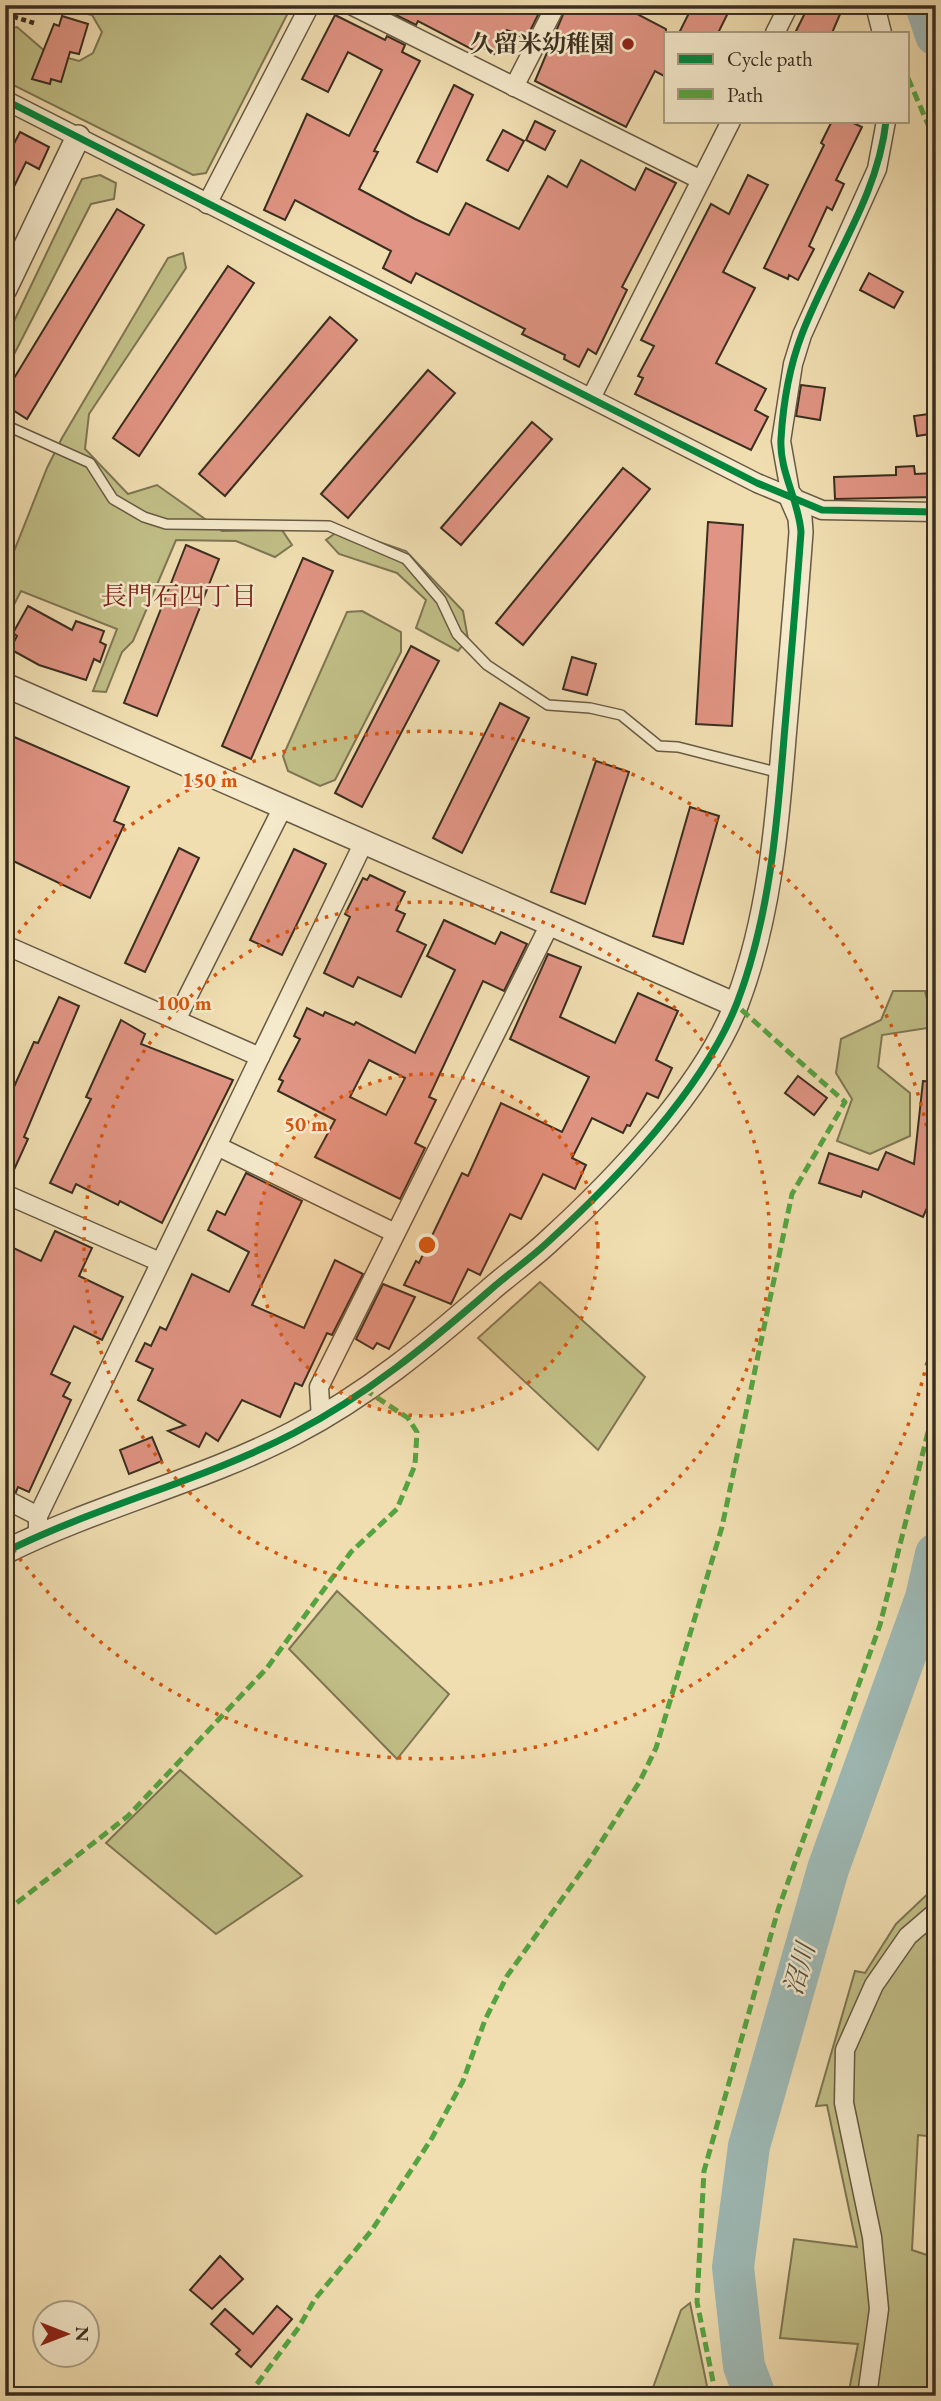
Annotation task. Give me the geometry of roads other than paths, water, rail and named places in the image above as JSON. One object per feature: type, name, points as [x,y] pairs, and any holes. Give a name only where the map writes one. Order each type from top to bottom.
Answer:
[{"type":"street","points":[[207,204],[310,5]]},
{"type":"street","points":[[352,5],[701,180]]},
{"type":"street","points":[[514,87],[556,5]]},
{"type":"street","points":[[776,32],[789,5]]},
{"type":"street","points":[[875,5],[883,32]]},
{"type":"street","points":[[5,100],[757,484],[822,510],[936,512]]},
{"type":"street","points":[[591,398],[730,122]]},
{"type":"street","points":[[5,1552],[38,1526],[235,1460],[321,1419],[367,1391],[432,1342],[549,1241],[668,1116],[708,1058],[736,1006],[754,950],[771,866],[782,773],[801,532],[800,518],[791,497],[781,441],[793,364],[802,335],[877,169],[886,122]]},
{"type":"street","points":[[5,289],[78,137]]},
{"type":"street","points":[[5,685],[736,1006]]},
{"type":"street","points":[[176,1020],[282,807]]},
{"type":"street","points":[[38,1526],[160,1262],[364,842]]},
{"type":"street","points":[[321,1419],[319,1387],[550,924]]},
{"type":"street","points":[[5,945],[260,1057]]},
{"type":"street","points":[[217,1146],[395,1233]]},
{"type":"street","points":[[5,1194],[160,1262]]},
{"type":"street","points":[[5,1499],[38,1526]]},
{"type":"street","points":[[867,2396],[879,2309],[872,2237],[844,2103],[845,2050],[874,1985],[908,1936],[936,1912]]},
{"type":"lane","points":[[5,425],[90,463],[113,499],[144,517],[166,524],[329,526],[406,559],[441,600],[457,634],[487,666],[548,705],[590,708],[621,715],[659,746],[678,747],[782,773]]},
{"type":"waterway","name":"沼川","points":[[926,5],[936,35]]},
{"type":"waterway","name":"沼川","points":[[755,2396],[744,2366],[733,2267],[749,2146],[828,1869],[926,1598],[936,1554]]},
{"type":"place","name":"久留米幼稚園","points":[[628,44]]},
{"type":"district","name":"長門石四丁目","points":[[179,596]]}]
